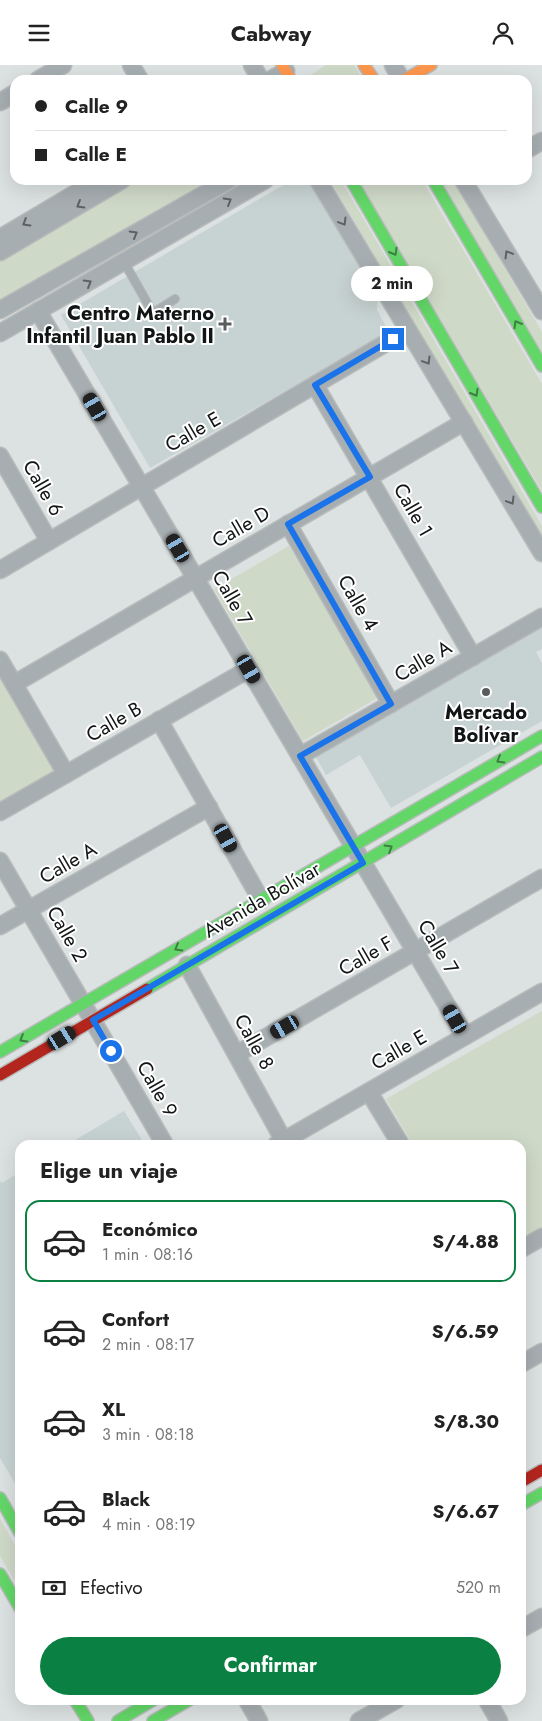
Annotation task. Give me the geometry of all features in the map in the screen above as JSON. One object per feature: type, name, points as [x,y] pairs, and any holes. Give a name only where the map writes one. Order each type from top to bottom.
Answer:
[{"type":"street","points":[[46,75],[63,65]]},
{"type":"street","points":[[412,75],[431,65]]},
{"type":"street","points":[[0,238],[90,185]]},
{"type":"street","points":[[0,252],[114,185]]},
{"type":"street","points":[[0,310],[219,185]]},
{"type":"street","points":[[0,333],[256,185]]},
{"type":"street","points":[[321,185],[542,553]]},
{"type":"street","points":[[354,185],[542,507]]},
{"type":"street","points":[[436,185],[542,366]]},
{"type":"street","points":[[469,185],[542,311]]},
{"type":"street","name":"Calle 7","points":[[38,311],[465,1036]]},
{"type":"street","name":"Calle E","points":[[0,570],[408,330]]},
{"type":"street","name":"Calle 1","points":[[315,385],[473,657]]},
{"type":"street","name":"Calle D","points":[[14,684],[464,422]]},
{"type":"street","name":"Calle 6","points":[[0,456],[49,541]]},
{"type":"street","name":"Calle 4","points":[[288,524],[391,704]]},
{"type":"street","name":"Calle A","points":[[300,756],[542,617]]},
{"type":"street","points":[[0,660],[66,774]]},
{"type":"street","name":"Calle B","points":[[0,811],[249,669]]},
{"type":"street","points":[[159,720],[261,899]]},
{"type":"street","name":"Avenida Bolívar","points":[[0,1052],[542,736]]},
{"type":"street","name":"Avenida Bolívar","points":[[0,1075],[541,759]]},
{"type":"street","name":"Calle A","points":[[0,926],[209,807]]},
{"type":"street","name":"Calle 2","points":[[0,861],[83,1003]]},
{"type":"street","name":"Calle F","points":[[237,1054],[542,878]]},
{"type":"street","name":"Calle 8","points":[[187,965],[237,1054],[279,1140]]},
{"type":"street","name":"Calle E","points":[[285,1140],[542,992]]},
{"type":"street","name":"Calle 9","points":[[83,1003],[162,1140]]},
{"type":"street","points":[[369,1091],[398,1140]]},
{"type":"street","points":[[526,1246],[542,1237]]},
{"type":"street","points":[[526,1361],[542,1352]]},
{"type":"street","points":[[526,1479],[542,1470]]},
{"type":"street","points":[[526,1502],[542,1493]]},
{"type":"street","points":[[0,1499],[15,1524]]},
{"type":"street","points":[[0,1574],[15,1600]]},
{"type":"street","points":[[526,1626],[542,1617]]},
{"type":"street","points":[[78,1705],[88,1721]]},
{"type":"street","points":[[124,1717],[144,1705]]},
{"type":"street","points":[[153,1721],[181,1705]]},
{"type":"street","points":[[250,1705],[258,1721]]},
{"type":"street","points":[[359,1721],[387,1705]]},
{"type":"street","points":[[490,1705],[499,1721]]},
{"type":"lane","points":[[124,262],[153,313],[175,299]]},
{"type":"shaded area","name":"Centro Materno Infantil Juan Pablo II","points":[[283,185],[312,185],[378,293],[377,310],[389,332],[150,468],[61,315]]},
{"type":"shaded area","name":"Mercado Bolívar","points":[[542,627],[542,649],[536,652],[542,663],[542,721],[391,808],[360,755],[326,775],[316,757]]},
{"type":"shaded area","points":[[124,1111],[142,1140],[75,1140]]},
{"type":"shaded area","points":[[15,1175],[15,1484],[0,1458],[0,1181],[2,1183]]},
{"type":"green space","points":[[326,65],[354,65],[360,75],[311,75]]},
{"type":"green space","points":[[128,185],[201,185],[0,303],[0,260]]},
{"type":"green space","points":[[333,185],[344,185],[542,526],[542,541]]},
{"type":"green space","points":[[361,185],[425,185],[542,384],[542,491]]},
{"type":"green space","points":[[442,185],[456,185],[542,332],[542,354]]},
{"type":"green space","points":[[289,546],[379,697],[303,741],[214,589]]},
{"type":"green space","points":[[0,671],[58,771],[0,804]]},
{"type":"green space","points":[[542,1011],[542,1228],[526,1238],[526,1140],[410,1140],[386,1099]]},
{"type":"green space","points":[[0,1519],[15,1545],[15,1582],[0,1556]]},
{"type":"traffic: fast","points":[[354,185],[542,507]]},
{"type":"traffic: fast","points":[[436,185],[542,366]]},
{"type":"traffic: fast","points":[[0,1052],[542,736]]},
{"type":"traffic: fast","points":[[147,989],[542,757]]},
{"type":"traffic: fast","points":[[526,1502],[542,1493]]},
{"type":"traffic: fast","points":[[0,1498],[15,1524]]},
{"type":"traffic: fast","points":[[0,1574],[15,1600]]},
{"type":"traffic: fast","points":[[78,1705],[88,1721]]},
{"type":"traffic: fast","points":[[118,1721],[145,1705]]},
{"type":"traffic: fast","points":[[153,1721],[180,1705]]},
{"type":"traffic: slow","points":[[282,65],[288,75]]},
{"type":"traffic: slow","points":[[364,65],[371,75]]},
{"type":"traffic: slow","points":[[413,75],[431,65]]},
{"type":"traffic: jam","points":[[0,1075],[147,989]]},
{"type":"traffic: jam","points":[[526,1479],[542,1470]]},
{"type":"place","name":"Centro Materno Infantil Juan Pablo II","points":[[225,324]]},
{"type":"place","name":"Mercado Bolívar","points":[[486,692]]},
{"type":"route","points":[[111,1051],[93,1020],[363,863],[300,756],[391,704],[288,524],[370,477],[315,385],[393,339]]}]
